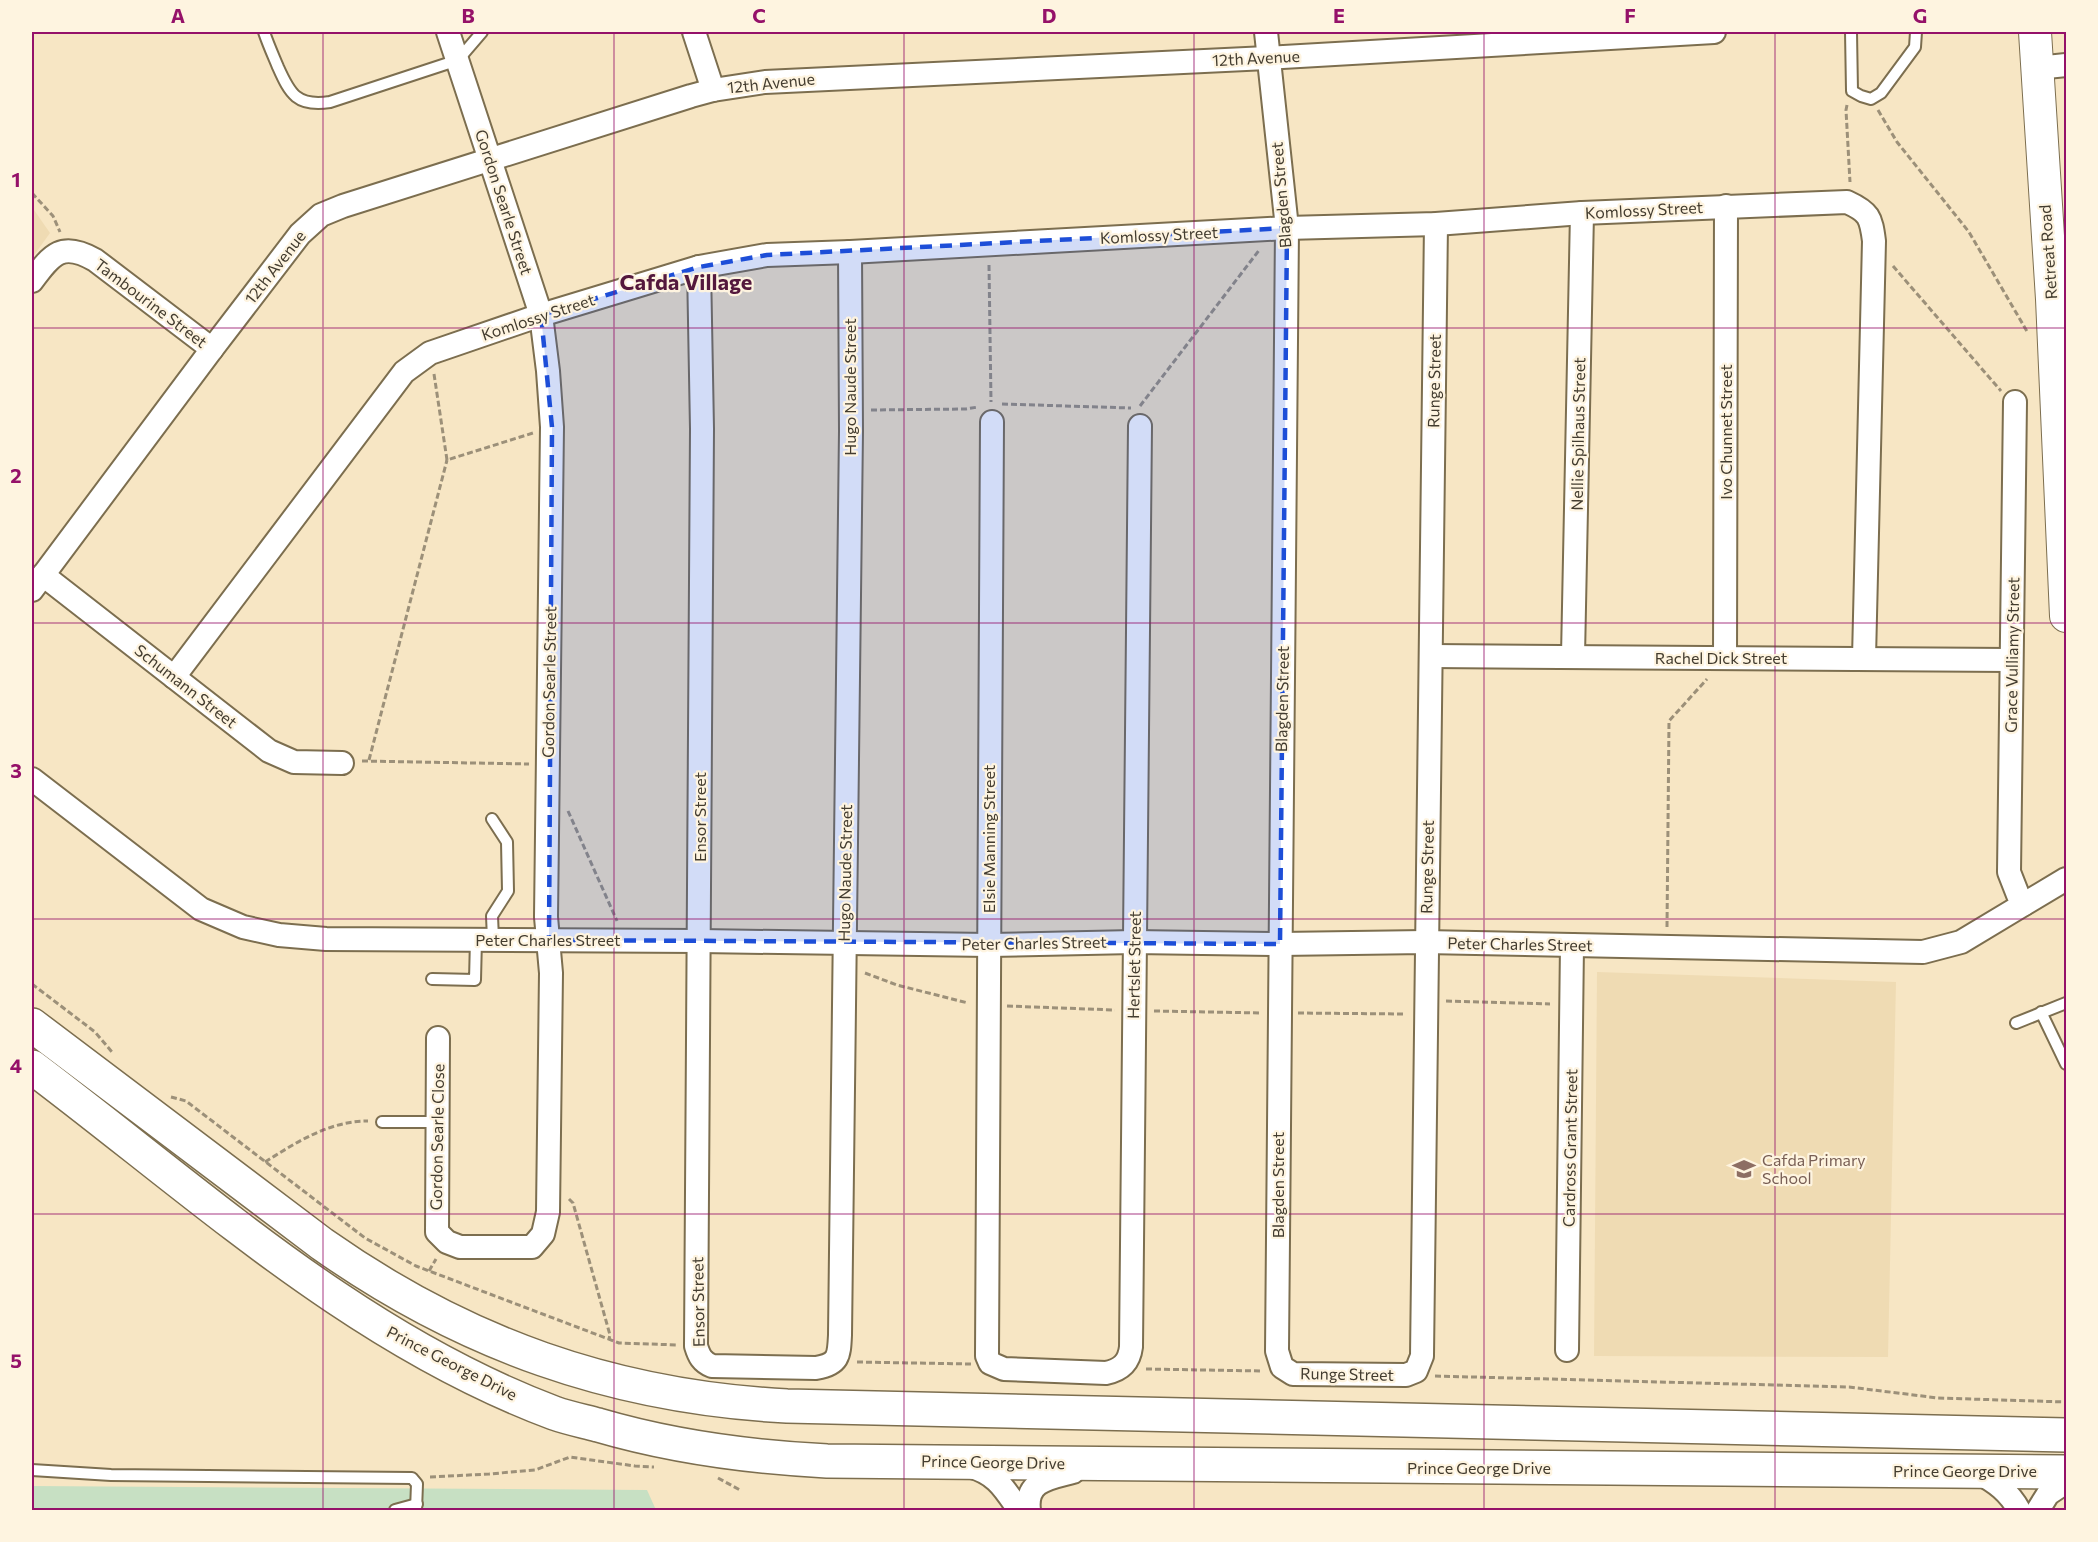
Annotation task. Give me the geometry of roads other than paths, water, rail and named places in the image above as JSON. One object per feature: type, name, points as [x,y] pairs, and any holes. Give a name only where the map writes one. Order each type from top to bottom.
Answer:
[{"type":"main road","name":"Retreat Road","points":[[2035,32],[2052,67],[2052,299],[2067,616]]},
{"type":"main road","points":[[32,1025],[322,1244],[409,1300],[501,1345],[572,1370],[653,1390],[723,1401],[787,1406],[2067,1435]]},
{"type":"main road","name":"Prince George Drive","points":[[32,1067],[330,1294],[388,1332],[482,1382],[555,1413],[642,1438],[723,1453],[827,1461],[2067,1472]]},
{"type":"street","name":"Gordon Searle Street","points":[[440,1236],[447,1242],[460,1247],[524,1248],[532,1247],[543,1234],[546,1227],[548,1175],[550,985],[546,917],[552,427],[541,315],[448,32]]},
{"type":"street","points":[[694,32],[713,90]]},
{"type":"street","name":"Blagden Street","points":[[1266,32],[1287,228],[1276,1369]]},
{"type":"street","name":"12th Avenue","points":[[37,583],[300,234],[321,215],[343,206],[658,105],[713,90],[786,80],[1267,58],[1714,32]]},
{"type":"street","name":"Komlossy Street","points":[[174,677],[404,372],[430,353],[541,315],[699,267],[767,255],[1260,229],[1436,224],[1582,213],[1847,201],[1867,214],[1871,221],[1874,241],[1864,658]]},
{"type":"street","name":"Ivo Chunnet Street","points":[[1725,658],[1726,206]]},
{"type":"street","name":"Nellie Spilhaus Street","points":[[1573,656],[1582,213]]},
{"type":"street","name":"Runge Street","points":[[1276,1369],[1300,1375],[1406,1375],[1416,1371],[1420,1364],[1425,942],[1432,656],[1436,224]]},
{"type":"street","name":"Tambourine Street","points":[[32,281],[51,257],[69,250],[83,253],[212,349]]},
{"type":"street","name":"Hugo Naude Street","points":[[705,1363],[728,1367],[794,1369],[826,1366],[832,1364],[836,1359],[840,1335],[851,410],[850,252]]},
{"type":"street","name":"Ensor Street","points":[[699,267],[702,429],[696,1346],[700,1358],[705,1363]]},
{"type":"street","name":"Grace Vulliamy Street","points":[[2015,402],[2009,872],[2018,895],[2025,904]]},
{"type":"street","name":"Elsie Manning Street","points":[[984,1364],[987,1356],[991,413]]},
{"type":"street","name":"Hertslet Street","points":[[984,1364],[1004,1369],[1106,1372],[1116,1371],[1125,1365],[1130,1356],[1140,426]]},
{"type":"street","name":"Schumann Street","points":[[37,583],[174,677],[269,751],[294,762],[342,762]]},
{"type":"street","name":"Rachel Dick Street","points":[[1432,656],[2011,660]]},
{"type":"street","name":"Peter Charles Street","points":[[32,779],[201,909],[243,927],[279,935],[326,939],[700,941],[844,954],[989,945],[1134,942],[1280,944],[1425,942],[1923,952],[1961,942],[2067,879]]},
{"type":"street","name":"Cardross Grant Street","points":[[1567,1350],[1572,945]]},
{"type":"street","name":"Gordon Searle Close","points":[[438,1038],[436,1224],[440,1236]]},
{"type":"street","points":[[950,1462],[976,1468],[993,1476],[1002,1484],[1019,1510]]},
{"type":"street","points":[[1029,1510],[1028,1502],[1032,1492],[1043,1480],[1100,1463]]},
{"type":"street","points":[[1977,1472],[1996,1482],[2007,1492],[2019,1510]]},
{"type":"street","points":[[2038,1510],[2048,1494],[2067,1482]]},
{"type":"lane","points":[[264,32],[289,91],[299,99],[313,103],[330,102],[458,60],[482,32]]},
{"type":"lane","points":[[1851,32],[1852,91],[1870,99],[1881,93],[1916,47],[1916,32]]},
{"type":"lane","points":[[432,979],[475,980],[484,939],[492,916],[508,891],[507,842],[492,819]]},
{"type":"lane","points":[[2016,1023],[2067,1003]]},
{"type":"lane","points":[[2041,1012],[2067,1064]]},
{"type":"lane","points":[[382,1122],[438,1122]]},
{"type":"lane","points":[[32,1470],[111,1475],[412,1478],[416,1482],[416,1507],[394,1510]]},
{"type":"place","name":"Cafda Primary School","points":[[1744,1169]]},
{"type":"district","name":"Cafda Village","points":[[686,282]]}]
